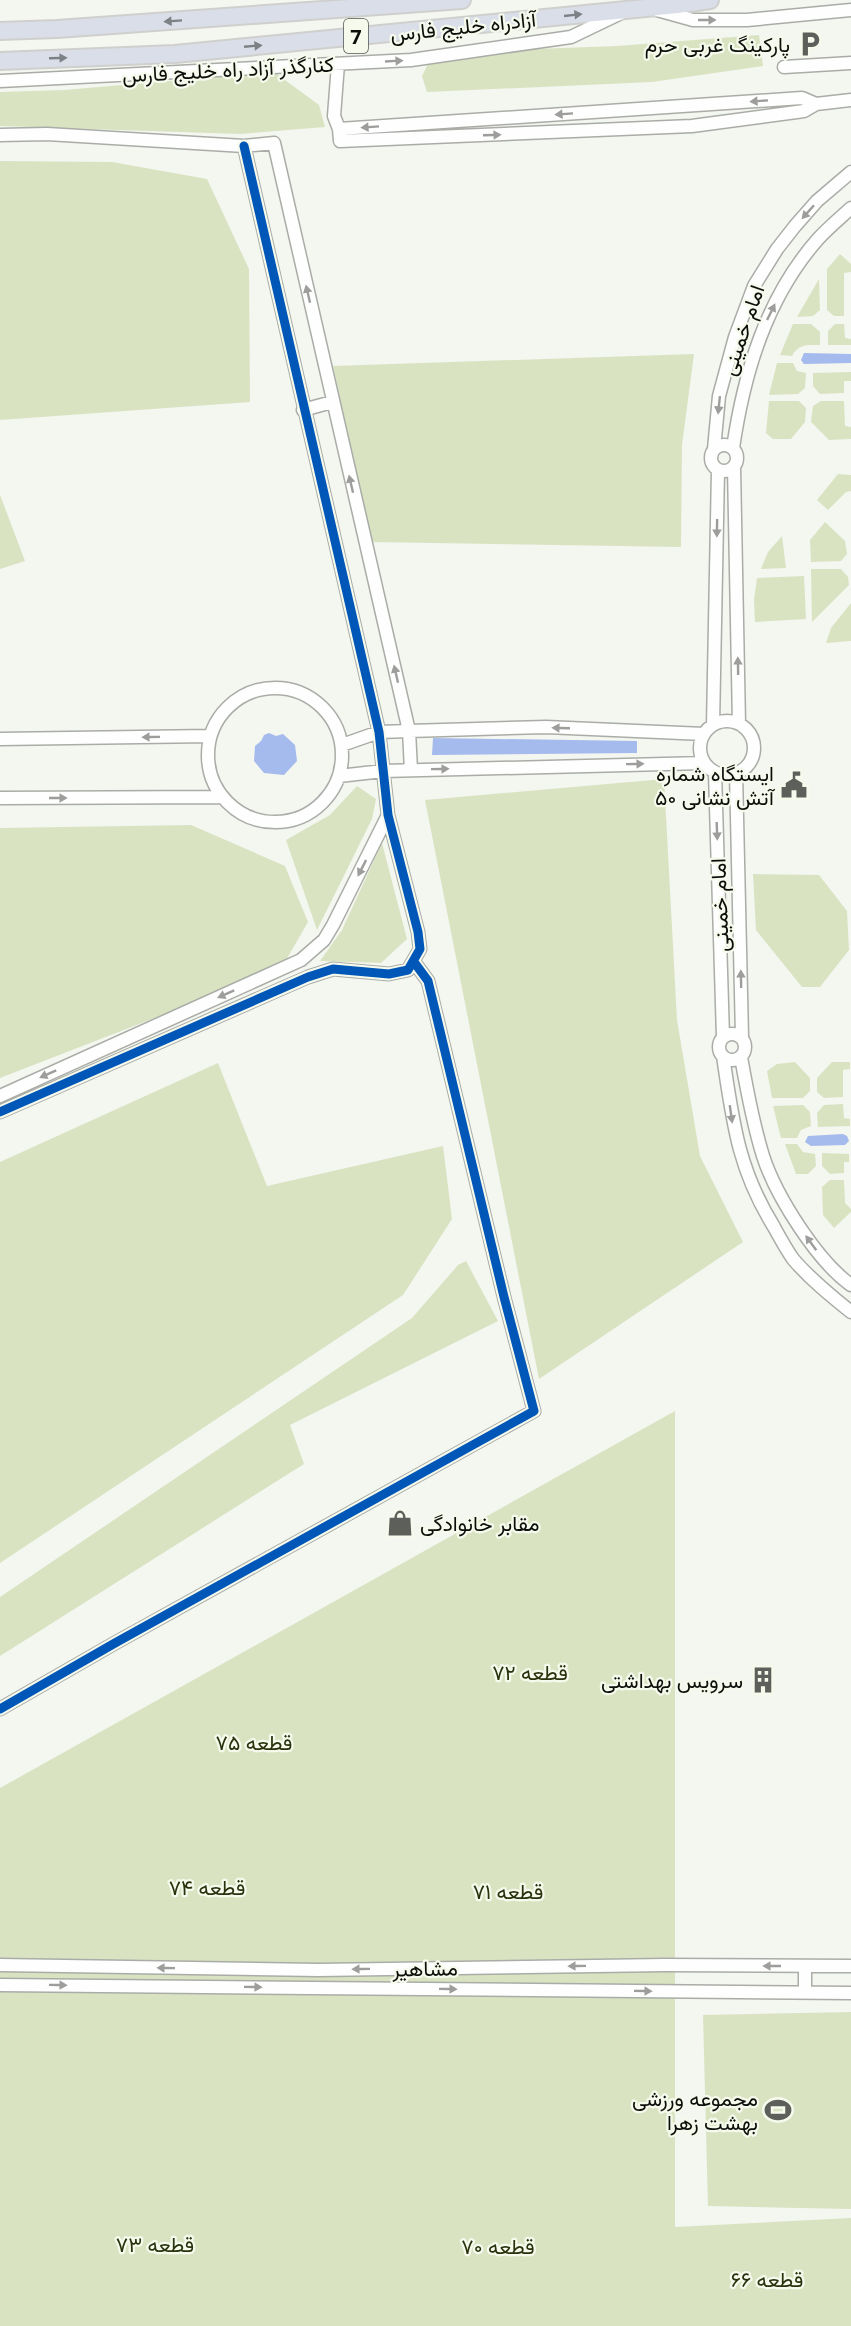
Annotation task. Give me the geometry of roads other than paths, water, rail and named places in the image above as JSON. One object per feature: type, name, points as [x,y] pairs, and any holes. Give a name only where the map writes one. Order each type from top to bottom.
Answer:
[{"type":"highway","name":"آزادراه خلیج فارس","points":[[0,31],[57,29],[462,0]]},
{"type":"highway","name":"آزادراه خلیج فارس","points":[[0,61],[175,54],[650,8],[710,0]]},
{"type":"street","points":[[650,8],[693,20],[747,20],[851,10]]},
{"type":"street","name":"کنارگذر آزاد راه خلیج فارس","points":[[0,81],[411,60],[572,37],[628,10]]},
{"type":"street","points":[[784,67],[851,63]]},
{"type":"street","points":[[338,64],[334,116],[339,129],[340,141],[626,130],[723,123],[804,111],[816,104],[851,100]]},
{"type":"street","points":[[339,129],[802,98],[816,104]]},
{"type":"street","points":[[0,135],[47,134],[244,146],[274,143],[409,731],[411,770]]},
{"type":"street","points":[[0,1112],[308,977],[333,969],[389,974],[408,970],[420,950],[418,932],[388,815],[379,732],[244,146]]},
{"type":"street","name":"امام خمینی","points":[[714,449],[719,396],[735,337],[754,286],[777,249],[795,226],[817,201],[851,172]]},
{"type":"street","name":"امام خمینی","points":[[733,448],[739,405],[747,375],[758,339],[769,316],[797,266],[818,239],[851,208]]},
{"type":"street","points":[[303,410],[332,402]]},
{"type":"street","points":[[342,745],[379,732],[546,727],[708,729],[730,721],[746,729],[751,737],[753,754],[749,763],[736,774],[722,775],[716,772],[704,763],[700,748],[708,729],[718,470],[711,460],[714,449],[726,445],[733,448],[738,458],[734,467],[739,724]]},
{"type":"street","points":[[718,470],[726,471],[734,467]]},
{"type":"street","points":[[269,688],[289,689],[308,696],[324,709],[336,726],[342,745],[339,776],[330,794],[316,809],[297,819],[276,823],[256,820],[237,811],[221,796],[208,768],[207,752],[210,736],[218,718],[232,702],[249,692],[269,688]]},
{"type":"street","points":[[0,739],[210,736]]},
{"type":"street","points":[[339,776],[411,770],[704,763]]},
{"type":"street","name":"امام خمینی","points":[[716,772],[723,1037]]},
{"type":"street","name":"امام خمینی","points":[[736,774],[742,1037]]},
{"type":"street","points":[[0,798],[221,796]]},
{"type":"street","points":[[0,1096],[301,960],[315,950],[333,925],[388,815]]},
{"type":"street","points":[[0,1709],[125,1637],[534,1411],[505,1304],[428,981],[414,962]]},
{"type":"street","points":[[851,1285],[811,1245],[788,1207],[764,1159],[749,1106],[741,1057],[746,1045],[742,1037],[730,1033],[723,1037],[719,1047],[723,1056],[733,1126],[744,1169],[761,1206],[793,1258],[827,1293],[851,1312]]},
{"type":"street","points":[[723,1056],[734,1060],[741,1057]]},
{"type":"street","name":"مشاهیر","points":[[0,1965],[318,1970],[665,1965],[851,1966]]},
{"type":"street","points":[[805,1966],[805,1993]]},
{"type":"street","name":"مشاهیر","points":[[0,1985],[851,1992]]},
{"type":"water","points":[[804,353],[851,354],[851,363],[804,364],[801,360]]},
{"type":"water","points":[[269,733],[276,736],[283,734],[295,745],[297,761],[284,775],[264,773],[254,761],[255,746],[264,735]]},
{"type":"water","points":[[433,738],[637,741],[637,753],[432,755]]},
{"type":"water","points":[[843,1134],[849,1141],[845,1145],[811,1146],[805,1142],[808,1136]]},
{"type":"place","name":"پارکینگ غربی حرم","points":[[810,44]]},
{"type":"place","name":"ایستگاه شماره ۵۰ آتش نشانی","points":[[794,785]]},
{"type":"place","name":"مقابر خانوادگی","points":[[400,1523]]},
{"type":"place","name":"سرویس بهداشتی","points":[[763,1680]]},
{"type":"place","name":"مجموعه ورزشی بهشت زهرا","points":[[778,2110]]},
{"type":"park label","name":"قطعه ۷۲","points":[[530,1672]]},
{"type":"park label","name":"قطعه ۷۵","points":[[254,1742]]},
{"type":"park label","name":"قطعه ۷۴","points":[[207,1887]]},
{"type":"park label","name":"قطعه ۷۱","points":[[508,1891]]},
{"type":"park label","name":"قطعه ۷۳","points":[[155,2244]]},
{"type":"park label","name":"قطعه ۷۰","points":[[498,2246]]},
{"type":"park label","name":"قطعه ۶۶","points":[[767,2279]]}]
